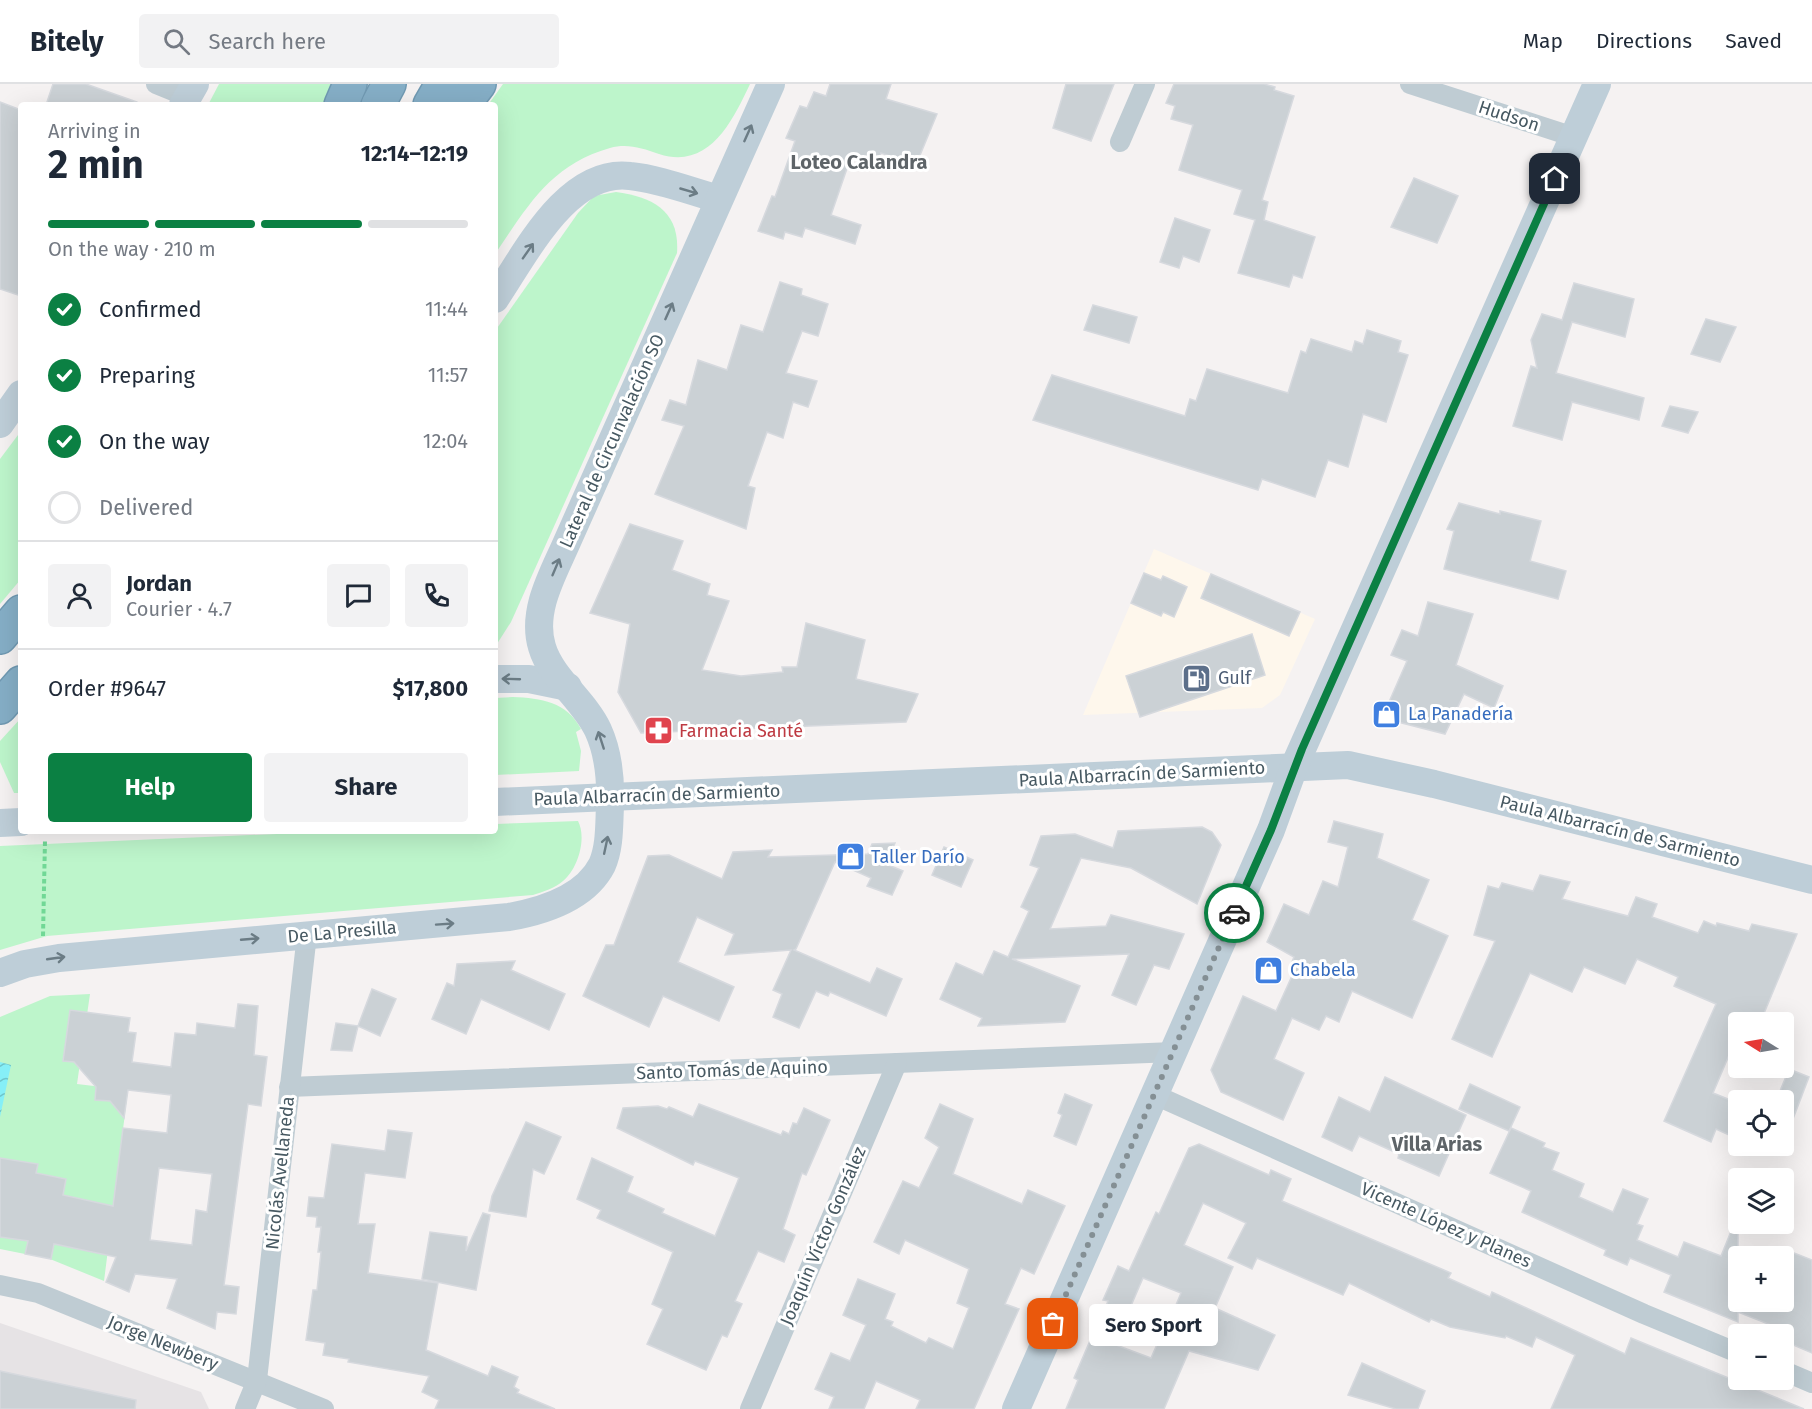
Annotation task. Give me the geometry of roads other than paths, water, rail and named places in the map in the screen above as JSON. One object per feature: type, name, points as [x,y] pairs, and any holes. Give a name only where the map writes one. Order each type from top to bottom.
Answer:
[{"type":"highway","points":[[342,102],[350,84]]},
{"type":"highway","points":[[380,102],[389,84]]},
{"type":"highway","points":[[432,102],[442,84]]},
{"type":"highway","points":[[465,102],[479,84]]},
{"type":"highway","points":[[0,637],[18,616]]},
{"type":"highway","points":[[0,707],[18,686]]},
{"type":"main road","name":"Lateral de Circunvalación SO","points":[[610,797],[608,762],[598,731],[584,705],[568,687],[542,648],[539,623],[545,593],[771,84]]},
{"type":"main road","points":[[1016,1409],[1271,830],[1294,767],[1597,84]]},
{"type":"main road","points":[[498,294],[553,216],[583,186],[601,178],[629,176],[719,199]]},
{"type":"main road","points":[[0,424],[18,398]]},
{"type":"main road","points":[[498,679],[529,679],[568,687]]},
{"type":"main road","name":"Paula Albarracín de Sarmiento","points":[[498,802],[1348,765],[1413,779],[1812,880]]},
{"type":"main road","name":"De La Presilla","points":[[0,974],[25,964],[59,958],[307,934],[474,922],[517,916],[554,905],[586,884],[602,864],[608,838],[610,797]]},
{"type":"main road","points":[[0,823],[18,822]]},
{"type":"street","points":[[156,84],[189,95]]},
{"type":"street","points":[[1120,142],[1144,84]]},
{"type":"street","name":"Hudson","points":[[1410,84],[1574,137]]},
{"type":"street","name":"Nicolás Avellaneda","points":[[245,1409],[257,1380],[307,934]]},
{"type":"street","name":"Santo Tomás de Aquino","points":[[290,1087],[1174,1052]]},
{"type":"street","name":"Joaquín Víctor González","points":[[750,1409],[897,1063]]},
{"type":"street","name":"Vicente López y Planes","points":[[1155,1095],[1644,1314],[1728,1349]]},
{"type":"street","name":"Jorge Newbery","points":[[0,1285],[38,1293],[324,1409]]},
{"type":"street","points":[[1794,1375],[1812,1383]]},
{"type":"water","points":[[0,1062],[11,1065],[0,1117]]},
{"type":"place","name":"Gulf","points":[[1197,678]]},
{"type":"place","name":"La Panadería","points":[[1387,714]]},
{"type":"place","name":"Farmacia Santé","points":[[658,731]]},
{"type":"place","name":"Taller Darío","points":[[850,857]]},
{"type":"place","name":"Chabela","points":[[1269,970]]},
{"type":"place","name":"Sero Sport","points":[[1053,1324]]},
{"type":"district","name":"Loteo Calandra","points":[[859,162]]},
{"type":"district","name":"Villa Arias","points":[[1437,1144]]}]
